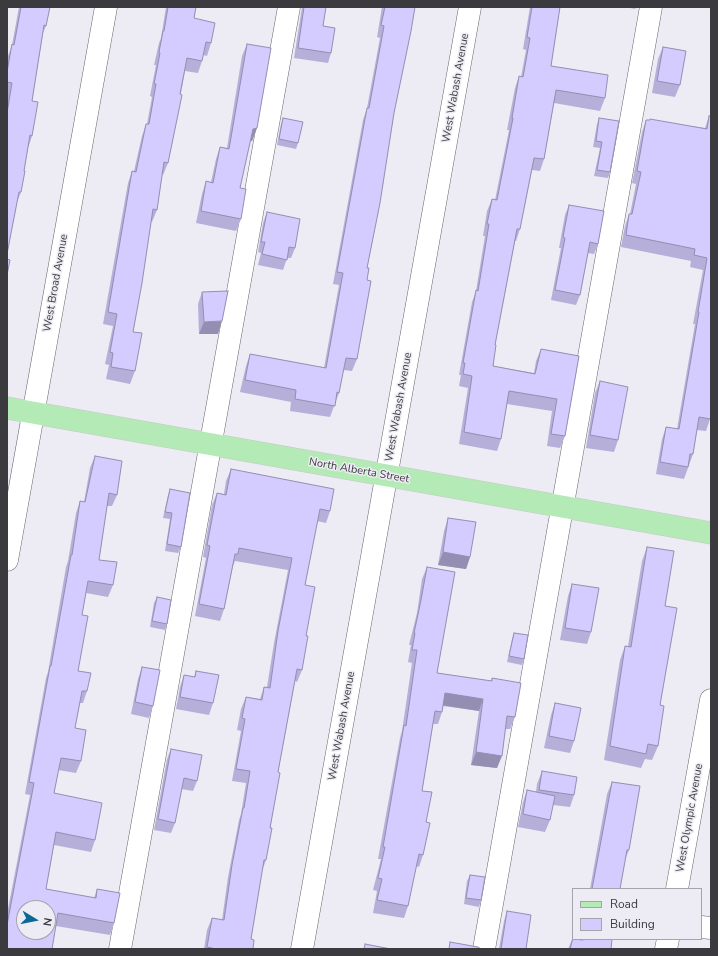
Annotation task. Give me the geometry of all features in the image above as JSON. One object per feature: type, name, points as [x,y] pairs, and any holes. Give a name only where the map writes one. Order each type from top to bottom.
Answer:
[{"type":"main road","name":"North Alberta Street","points":[[7,408],[711,533]]},
{"type":"street","name":"West Broad Avenue","points":[[7,560],[106,7]]},
{"type":"street","points":[[120,949],[289,7]]},
{"type":"street","name":"West Wabash Avenue","points":[[302,949],[470,7]]},
{"type":"street","points":[[484,949],[651,7]]},
{"type":"street","name":"West Olympic Avenue","points":[[677,888],[711,700]]},
{"type":"building","points":[[21,7],[50,7],[46,26],[44,25],[32,101],[38,102],[32,136],[30,135],[21,192],[19,192],[7,254],[7,113],[12,83],[7,82],[7,72]]},
{"type":"building","points":[[168,7],[196,7],[194,18],[215,23],[211,43],[206,42],[202,61],[187,58],[180,94],[182,95],[168,163],[164,162],[157,210],[153,209],[133,332],[142,333],[135,371],[111,367],[113,353],[110,352],[117,314],[108,312],[132,171],[136,172],[146,124],[149,124],[156,84],[154,84],[159,52]]},
{"type":"building","points":[[304,7],[326,7],[323,26],[335,28],[331,53],[298,48]]},
{"type":"building","points":[[385,7],[415,7],[394,113],[380,203],[367,268],[369,268],[367,280],[371,281],[357,359],[346,358],[335,406],[295,399],[296,390],[245,380],[250,354],[326,368],[343,273],[337,272],[367,108],[369,108],[384,26],[381,25]]},
{"type":"building","points":[[532,7],[560,7],[551,66],[608,75],[605,98],[556,90],[544,159],[534,158],[520,229],[517,229],[495,345],[493,366],[535,374],[541,349],[579,356],[565,436],[551,434],[557,399],[509,391],[501,439],[464,432],[472,376],[463,374],[465,363],[463,363],[476,290],[478,291],[492,199],[497,200],[513,118],[519,76],[523,77],[530,38],[527,37]]},
{"type":"building","points":[[247,44],[271,48],[257,128],[253,129],[240,188],[246,189],[241,219],[201,211],[206,181],[213,183],[220,147],[229,149]]},
{"type":"building","points":[[663,47],[686,51],[680,85],[657,81]]},
{"type":"building","points":[[709,116],[711,116],[711,416],[710,419],[699,417],[693,454],[690,454],[688,467],[660,462],[666,427],[679,429],[707,258],[694,255],[695,249],[626,235],[629,214],[632,214],[641,172],[637,171],[646,120],[650,119],[707,129]]},
{"type":"building","points":[[283,118],[303,122],[298,143],[279,139]]},
{"type":"building","points":[[599,118],[619,121],[610,172],[597,170],[602,142],[596,141]]},
{"type":"building","points":[[569,205],[604,211],[598,244],[590,242],[580,295],[555,290],[565,238],[563,237]]},
{"type":"building","points":[[267,212],[300,219],[295,248],[289,247],[287,260],[262,254],[265,242],[261,242]]},
{"type":"building","points":[[7,259],[10,260],[7,275]]},
{"type":"building","points":[[228,291],[222,321],[204,322],[202,292]]},
{"type":"building","points":[[600,381],[628,387],[618,440],[590,435]]},
{"type":"building","points":[[95,456],[122,461],[117,495],[109,493],[99,560],[117,562],[113,585],[88,581],[82,615],[88,616],[78,671],[91,673],[87,691],[82,691],[75,728],[86,730],[81,761],[61,758],[54,793],[102,803],[95,840],[56,832],[46,889],[96,898],[97,889],[120,893],[114,923],[58,913],[56,925],[56,900],[16,900],[16,940],[54,940],[52,949],[7,949],[7,925],[34,783],[29,782],[72,555],[80,501],[85,502]]},
{"type":"building","points":[[231,469],[334,489],[330,511],[320,509],[305,585],[315,587],[306,636],[308,636],[302,670],[297,669],[278,772],[280,773],[270,828],[272,828],[266,860],[264,860],[251,939],[254,940],[253,949],[216,949],[207,947],[212,918],[224,920],[232,865],[250,771],[236,769],[245,719],[242,718],[246,697],[262,700],[264,687],[270,688],[278,631],[292,558],[239,548],[238,554],[235,554],[224,609],[199,604],[210,546],[207,545],[217,493],[226,495]]},
{"type":"building","points":[[170,489],[190,493],[181,547],[167,544],[172,513],[165,512]]},
{"type":"building","points":[[448,518],[476,522],[470,557],[443,552]]},
{"type":"building","points":[[647,547],[674,551],[665,606],[677,608],[660,705],[664,706],[658,746],[648,744],[646,754],[610,746],[625,646],[631,647]]},
{"type":"building","points":[[427,567],[455,572],[437,673],[492,681],[492,678],[521,683],[515,717],[507,716],[502,756],[476,752],[483,699],[445,693],[442,712],[435,711],[422,791],[432,792],[426,822],[430,823],[423,855],[419,854],[408,906],[377,900],[382,879],[378,878],[385,847],[383,847],[404,725],[406,726],[417,650],[412,650],[414,633]]},
{"type":"building","points":[[572,584],[599,588],[591,632],[565,628]]},
{"type":"building","points":[[157,597],[171,600],[167,624],[152,621]]},
{"type":"building","points":[[514,633],[528,635],[524,659],[509,656]]},
{"type":"building","points":[[142,667],[160,670],[153,706],[135,702]]},
{"type":"building","points":[[196,671],[219,675],[213,703],[180,697],[184,675],[195,677]]},
{"type":"building","points":[[555,703],[581,708],[574,741],[549,736]]},
{"type":"building","points":[[171,749],[202,755],[197,781],[184,778],[175,823],[158,819]]},
{"type":"building","points":[[542,771],[577,777],[574,795],[539,790]]},
{"type":"building","points":[[612,782],[640,786],[629,850],[627,850],[620,888],[592,888]]},
{"type":"building","points":[[527,790],[555,796],[550,820],[523,814]]},
{"type":"building","points":[[470,875],[485,877],[481,900],[466,898]]},
{"type":"building","points":[[507,911],[531,915],[526,949],[501,949]]},
{"type":"building","points":[[572,940],[612,940],[611,949],[570,949]]},
{"type":"building","points":[[450,942],[478,947],[481,949],[449,949]]},
{"type":"building","points":[[365,944],[391,949],[364,949]]}]
